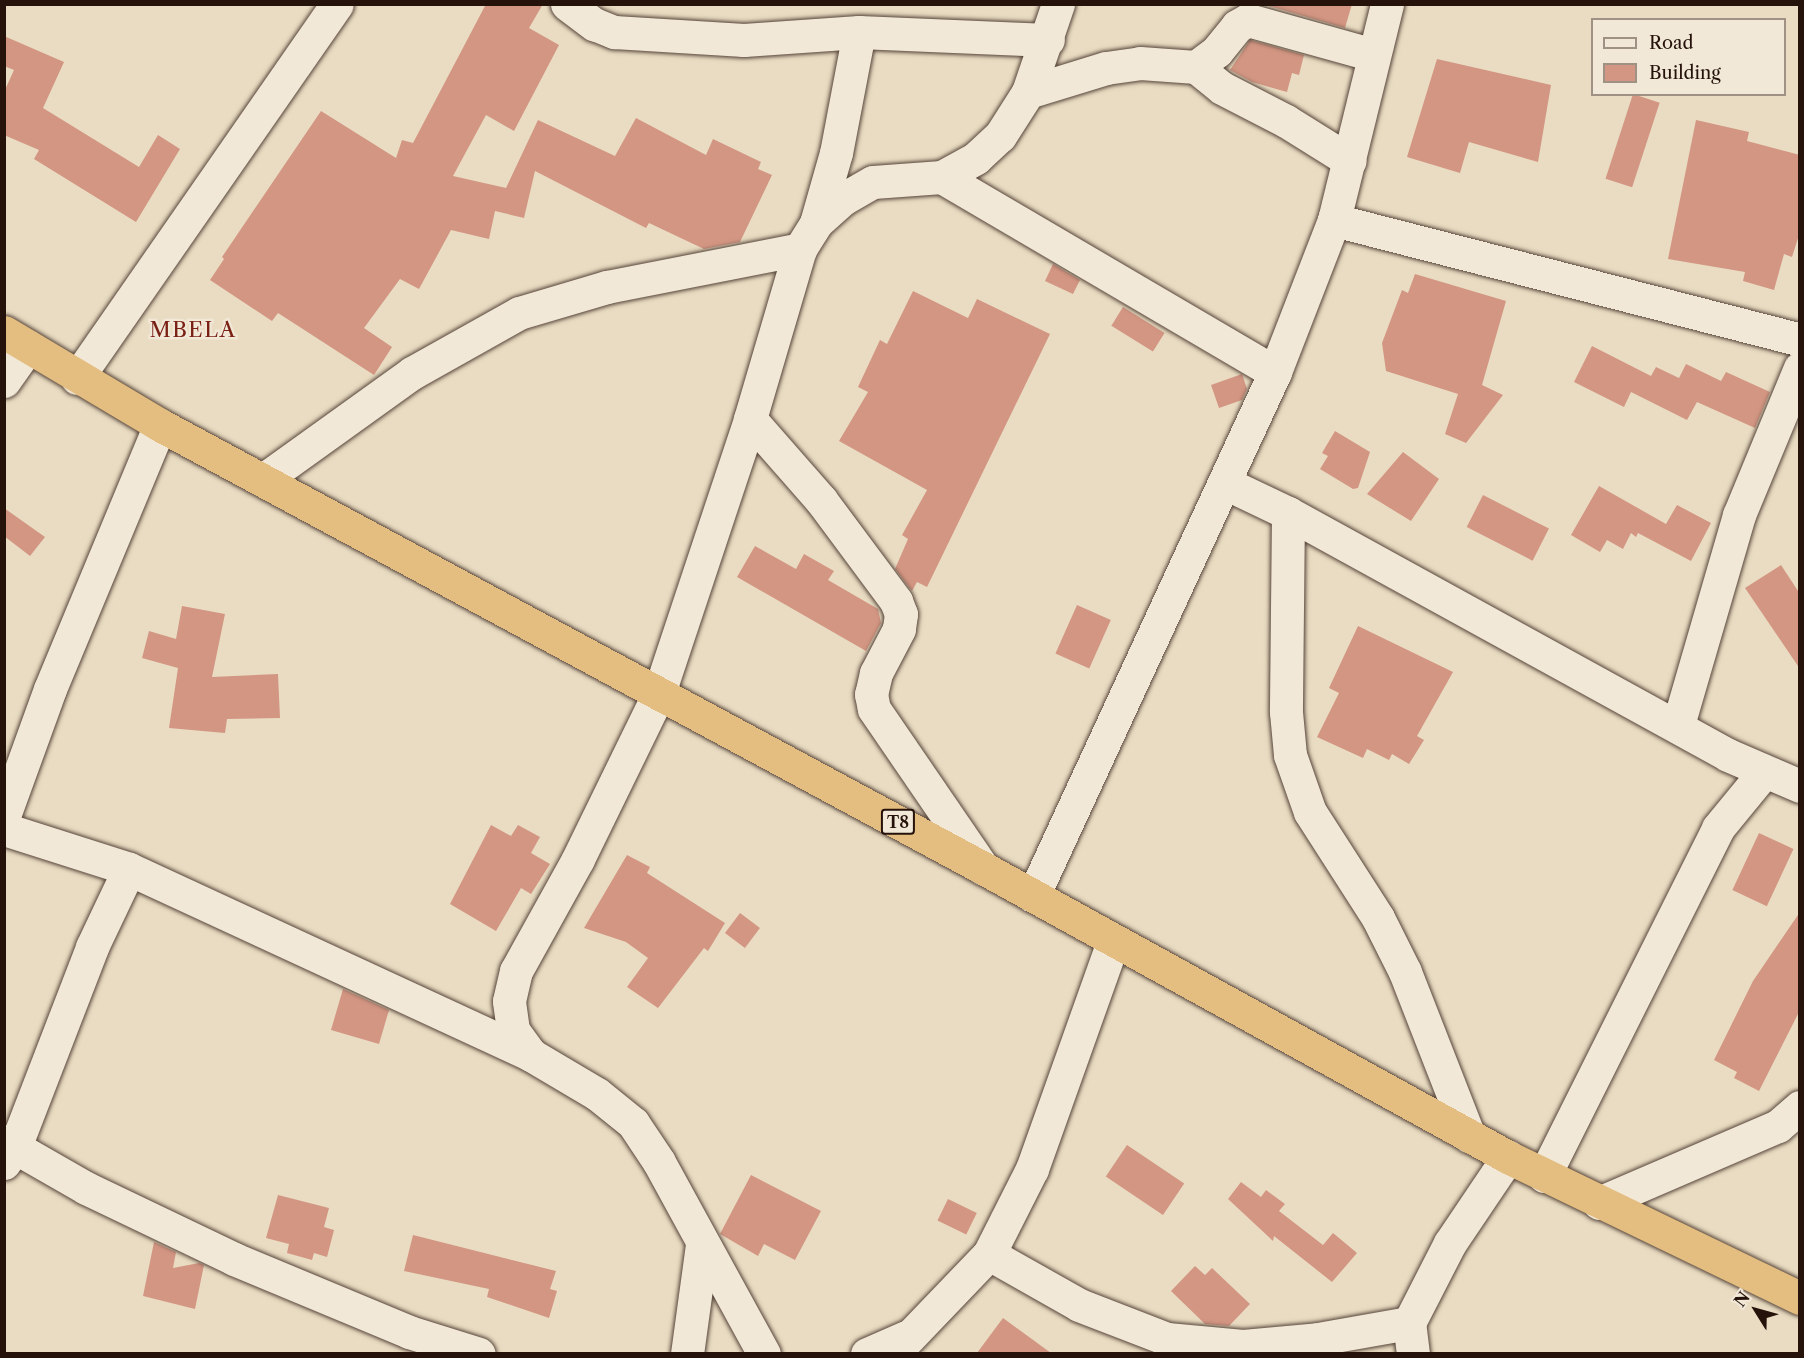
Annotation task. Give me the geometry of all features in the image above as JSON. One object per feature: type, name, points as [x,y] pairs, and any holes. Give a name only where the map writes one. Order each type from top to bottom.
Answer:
[{"type":"highway","name":"T8","points":[[16,339],[77,378],[160,425],[983,868],[1113,942],[1508,1157],[1599,1203],[1800,1298]]},
{"type":"street","points":[[77,378],[337,4]]},
{"type":"street","points":[[567,4],[594,24],[614,32],[744,40],[859,32],[1048,40]]},
{"type":"street","points":[[263,480],[412,373],[519,314],[607,287],[808,236],[843,199],[873,182],[942,177],[976,159],[1000,136],[1028,92],[1048,40],[1058,4]]},
{"type":"street","points":[[1033,896],[1275,372],[1334,220],[1387,4]]},
{"type":"street","points":[[1196,67],[1218,51],[1237,26],[1248,20],[1373,55]]},
{"type":"street","points":[[531,1054],[513,1030],[509,1001],[516,971],[578,859],[660,693],[836,153],[859,32]]},
{"type":"street","points":[[1028,92],[1117,66],[1140,63],[1196,67],[1222,88],[1286,121],[1350,161]]},
{"type":"street","points":[[942,177],[1275,372]]},
{"type":"street","points":[[1334,220],[1800,340]]},
{"type":"street","points":[[1761,329],[1800,314]]},
{"type":"street","points":[[4,381],[16,339]]},
{"type":"street","points":[[1678,725],[1739,515],[1800,368]]},
{"type":"street","points":[[750,419],[821,500],[896,601],[901,614],[899,629],[876,673],[871,694],[874,709],[983,868]]},
{"type":"street","points":[[4,816],[50,689],[160,425]]},
{"type":"street","points":[[1225,483],[1288,513],[1678,725],[1728,755],[1800,786]]},
{"type":"street","points":[[1288,513],[1286,712],[1290,755],[1310,812],[1378,918],[1405,972],[1469,1136]]},
{"type":"street","points":[[1718,828],[1728,755]]},
{"type":"street","points":[[1544,1176],[1718,828],[1764,772]]},
{"type":"street","points":[[4,829],[129,869],[531,1054],[597,1094],[633,1123],[659,1162],[702,1245],[764,1353]]},
{"type":"street","points":[[129,869],[92,946],[8,1150],[254,1268],[398,1328],[478,1353]]},
{"type":"street","points":[[867,1353],[899,1345],[989,1254],[1032,1169],[1113,942]]},
{"type":"street","points":[[1599,1203],[1778,1126],[1800,1107]]},
{"type":"street","points":[[989,1254],[1079,1305],[1167,1339],[1243,1346],[1318,1339],[1411,1338],[1450,1243],[1508,1157]]},
{"type":"street","points":[[687,1353],[702,1245]]},
{"type":"building","points":[[486,4],[543,4],[529,28],[559,45],[514,131],[486,115],[453,176],[506,188],[538,120],[615,156],[636,118],[706,155],[713,139],[761,162],[758,169],[772,175],[740,242],[704,249],[649,223],[646,228],[535,171],[524,218],[495,211],[489,239],[451,230],[419,289],[400,279],[364,328],[392,347],[374,375],[278,313],[272,321],[210,280],[224,259],[222,257],[321,111],[396,158],[402,140],[413,143]]},
{"type":"building","points":[[1262,4],[1352,4],[1345,28]]},
{"type":"building","points":[[4,36],[64,62],[43,108],[139,167],[158,135],[180,149],[136,222],[34,159],[39,150],[4,135],[4,92],[14,70],[4,66]]},
{"type":"building","points":[[1250,40],[1304,55],[1299,75],[1292,73],[1287,92],[1252,82],[1230,70]]},
{"type":"building","points":[[1437,59],[1551,85],[1538,162],[1469,142],[1460,173],[1407,157]]},
{"type":"building","points":[[1632,96],[1639,96],[1660,103],[1632,187],[1605,179]]},
{"type":"building","points":[[1696,120],[1749,132],[1747,141],[1800,155],[1800,232],[1792,257],[1784,254],[1774,290],[1743,281],[1745,272],[1668,259]]},
{"type":"building","points":[[1053,264],[1080,280],[1073,294],[1045,281]]},
{"type":"building","points":[[1415,274],[1506,301],[1482,385],[1503,395],[1466,443],[1445,434],[1458,394],[1386,371],[1382,343],[1402,290],[1408,293]]},
{"type":"building","points":[[913,291],[968,318],[977,299],[1050,334],[927,587],[917,582],[912,591],[895,569],[908,539],[902,535],[927,490],[839,441],[868,392],[858,387],[880,340],[887,344]]},
{"type":"building","points":[[1123,307],[1165,333],[1153,352],[1111,326]]},
{"type":"building","points":[[1592,346],[1651,376],[1656,367],[1679,378],[1686,364],[1721,381],[1726,372],[1770,392],[1755,428],[1697,402],[1687,420],[1631,392],[1624,407],[1574,382]]},
{"type":"building","points":[[1242,374],[1247,389],[1242,400],[1219,408],[1211,385]]},
{"type":"building","points":[[1335,431],[1370,452],[1358,488],[1353,489],[1320,469],[1328,456],[1322,453]]},
{"type":"building","points":[[1403,452],[1439,479],[1411,521],[1367,494]]},
{"type":"building","points":[[1599,486],[1666,524],[1677,505],[1711,523],[1691,561],[1638,533],[1636,537],[1631,533],[1623,549],[1607,540],[1600,552],[1571,535]]},
{"type":"building","points":[[1483,495],[1549,529],[1533,561],[1467,527]]},
{"type":"building","points":[[4,508],[45,537],[30,556],[4,536]]},
{"type":"building","points":[[755,546],[796,569],[804,554],[834,571],[828,580],[878,609],[881,623],[866,651],[737,577]]},
{"type":"building","points":[[1781,565],[1800,594],[1800,669],[1745,588]]},
{"type":"building","points":[[1077,605],[1111,620],[1089,668],[1055,653]]},
{"type":"building","points":[[182,606],[225,614],[212,677],[278,674],[280,718],[227,719],[225,733],[169,728],[178,668],[142,658],[149,631],[176,639]]},
{"type":"building","points":[[1358,626],[1453,672],[1417,736],[1424,740],[1409,764],[1392,754],[1389,760],[1367,749],[1363,758],[1317,737],[1339,693],[1329,688]]},
{"type":"building","points":[[491,825],[511,836],[518,825],[540,837],[531,853],[550,864],[531,894],[521,888],[496,931],[450,904]]},
{"type":"building","points":[[1759,833],[1793,849],[1767,906],[1732,890]]},
{"type":"building","points":[[627,855],[650,867],[647,873],[725,923],[708,951],[704,948],[658,1008],[627,987],[648,958],[626,942],[584,928]]},
{"type":"building","points":[[1800,912],[1800,1010],[1759,1091],[1734,1078],[1737,1072],[1714,1060],[1753,981]]},
{"type":"building","points":[[740,913],[760,928],[745,948],[725,933]]},
{"type":"building","points":[[343,989],[389,1010],[379,1044],[331,1030]]},
{"type":"building","points":[[1127,1145],[1184,1184],[1163,1215],[1106,1177]]},
{"type":"building","points":[[751,1175],[821,1211],[795,1260],[764,1244],[758,1256],[720,1234]]},
{"type":"building","points":[[1241,1182],[1261,1197],[1266,1190],[1285,1204],[1279,1211],[1323,1245],[1333,1233],[1357,1253],[1332,1282],[1274,1236],[1273,1241],[1228,1199]]},
{"type":"building","points":[[278,1195],[329,1208],[324,1227],[334,1230],[327,1257],[314,1253],[312,1260],[287,1253],[289,1244],[266,1238]]},
{"type":"building","points":[[948,1199],[977,1213],[966,1235],[937,1221]]},
{"type":"building","points":[[413,1235],[556,1271],[550,1289],[557,1291],[549,1318],[487,1297],[489,1289],[404,1271]]},
{"type":"building","points":[[154,1242],[176,1252],[173,1268],[199,1263],[204,1265],[195,1309],[143,1296]]},
{"type":"building","points":[[1195,1266],[1205,1275],[1212,1268],[1250,1304],[1229,1326],[1205,1324],[1171,1291]]},
{"type":"building","points":[[1003,1318],[1051,1353],[977,1353]]},
{"type":"district","name":"MBELA","points":[[193,330]]}]
